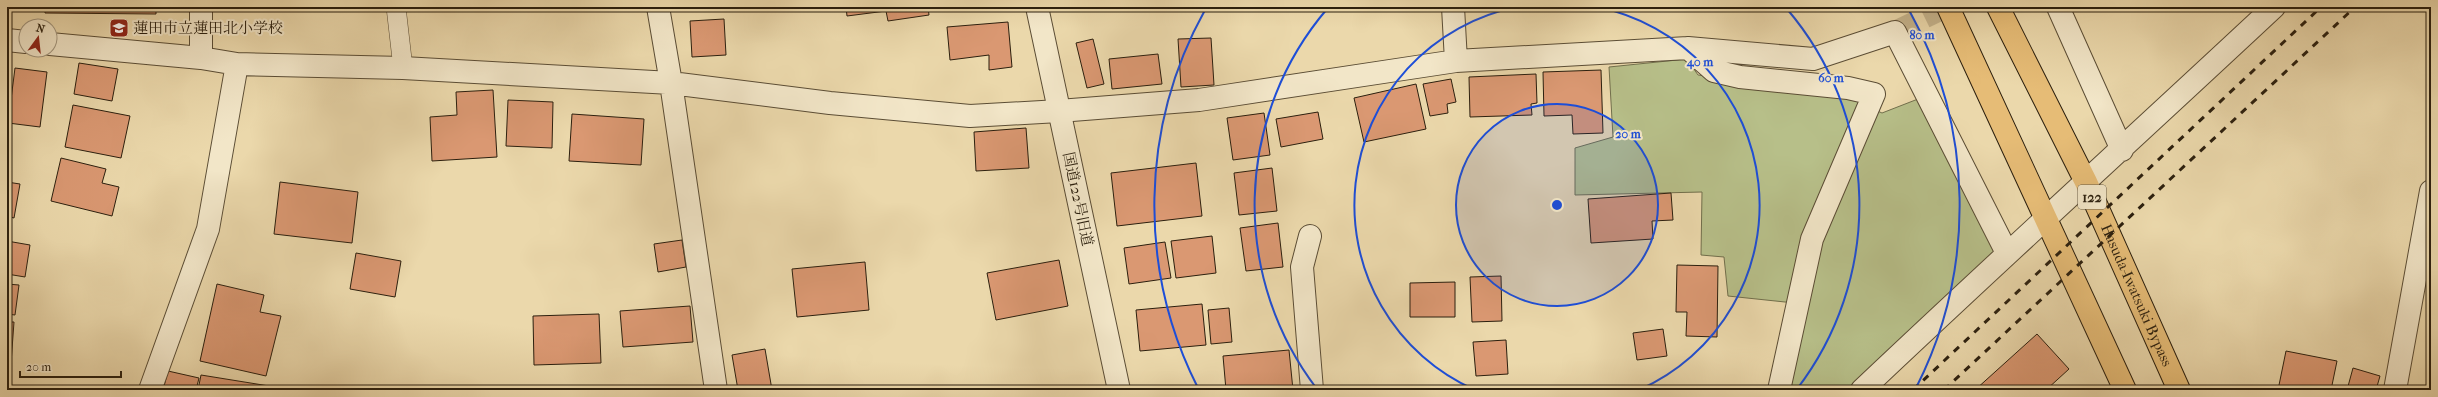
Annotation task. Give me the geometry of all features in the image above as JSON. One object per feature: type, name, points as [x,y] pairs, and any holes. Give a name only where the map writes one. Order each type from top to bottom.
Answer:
[{"type":"highway","points":[[1948,7],[2126,390]]},
{"type":"highway","name":"Hasuda-Iwatsuki Bypass","points":[[1998,7],[2086,182],[2179,390]]},
{"type":"street","points":[[200,7],[201,58]]},
{"type":"street","points":[[658,7],[672,84],[716,390]]},
{"type":"street","name":"国道122号旧道","points":[[1037,7],[1119,390]]},
{"type":"street","points":[[1453,7],[1456,62]]},
{"type":"street","points":[[2058,7],[2122,150]]},
{"type":"street","points":[[1862,390],[2006,253],[2122,150],[2274,7]]},
{"type":"street","points":[[58,45],[201,58],[237,64],[403,68],[672,84],[830,103],[970,116],[1059,112],[1199,100],[1456,62],[1688,48],[1813,59],[1895,32],[2006,253]]},
{"type":"street","points":[[7,40],[18,41]]},
{"type":"street","points":[[1688,48],[1714,71],[1740,77],[1848,88],[1874,94],[1812,239],[1780,390]]},
{"type":"street","points":[[150,390],[208,229],[237,64]]},
{"type":"street","points":[[2394,390],[2431,190]]},
{"type":"street","points":[[1310,236],[1302,267],[1312,390]]},
{"type":"lane","points":[[396,7],[403,68]]},
{"type":"green space","points":[[1687,59],[1698,75],[1841,94],[1882,113],[1918,99],[1994,235],[1996,274],[1872,390],[1788,390],[1804,304],[1728,296],[1724,257],[1701,255],[1702,192],[1575,195],[1575,148],[1613,137],[1609,67]]},
{"type":"building","points":[[45,7],[156,7],[156,14],[45,13]]},
{"type":"building","points":[[846,7],[928,7],[929,15],[888,21],[886,11],[847,16]]},
{"type":"building","points":[[724,19],[726,55],[692,57],[690,21]]},
{"type":"building","points":[[1008,22],[1012,67],[989,70],[989,55],[950,60],[947,27]]},
{"type":"building","points":[[1211,38],[1214,85],[1181,87],[1178,39]]},
{"type":"building","points":[[1093,39],[1104,84],[1087,88],[1076,43]]},
{"type":"building","points":[[1158,54],[1162,84],[1112,89],[1109,59]]},
{"type":"building","points":[[79,63],[118,69],[112,101],[74,94]]},
{"type":"building","points":[[15,68],[47,72],[40,127],[8,123]]},
{"type":"building","points":[[1601,70],[1603,133],[1573,134],[1572,115],[1544,116],[1543,72]]},
{"type":"building","points":[[1536,74],[1537,103],[1531,104],[1532,115],[1470,117],[1469,77]]},
{"type":"building","points":[[1451,79],[1456,102],[1447,104],[1448,113],[1430,116],[1423,84]]},
{"type":"building","points":[[1416,84],[1426,129],[1364,142],[1354,98]]},
{"type":"building","points":[[493,90],[497,157],[432,161],[430,117],[457,115],[456,92]]},
{"type":"building","points":[[508,100],[553,102],[552,148],[506,146]]},
{"type":"building","points":[[73,105],[130,116],[121,158],[65,147]]},
{"type":"building","points":[[1318,112],[1323,139],[1281,147],[1276,119]]},
{"type":"building","points":[[1264,113],[1270,155],[1233,160],[1227,118]]},
{"type":"building","points":[[572,114],[644,119],[641,165],[569,161]]},
{"type":"building","points":[[1026,128],[1029,168],[976,171],[974,132]]},
{"type":"building","points":[[61,158],[106,169],[102,183],[119,187],[112,216],[51,201]]},
{"type":"building","points":[[1196,163],[1202,216],[1117,226],[1111,173]]},
{"type":"building","points":[[1272,168],[1277,211],[1239,215],[1234,173]]},
{"type":"building","points":[[7,182],[20,184],[14,218],[7,216]]},
{"type":"building","points":[[280,182],[358,192],[352,243],[274,234]]},
{"type":"building","points":[[1671,193],[1673,220],[1652,221],[1653,239],[1591,243],[1588,199]]},
{"type":"building","points":[[1278,223],[1283,267],[1246,271],[1240,228]]},
{"type":"building","points":[[1212,236],[1216,273],[1176,278],[1171,241]]},
{"type":"building","points":[[682,240],[686,267],[658,272],[654,244]]},
{"type":"building","points":[[7,241],[30,245],[25,277],[7,274]]},
{"type":"building","points":[[1165,242],[1171,278],[1129,284],[1124,248]]},
{"type":"building","points":[[356,253],[401,261],[395,297],[350,289]]},
{"type":"building","points":[[1059,260],[1068,306],[996,320],[987,273]]},
{"type":"building","points":[[865,262],[869,310],[797,317],[792,269]]},
{"type":"building","points":[[1677,265],[1718,266],[1717,337],[1686,336],[1687,312],[1676,312]]},
{"type":"building","points":[[1501,276],[1502,321],[1472,322],[1470,277]]},
{"type":"building","points":[[1455,282],[1455,317],[1410,317],[1410,283]]},
{"type":"building","points":[[7,284],[19,285],[15,315],[7,314]]},
{"type":"building","points":[[217,284],[264,295],[260,312],[281,316],[266,376],[200,361]]},
{"type":"building","points":[[1202,304],[1206,345],[1140,351],[1136,310]]},
{"type":"building","points":[[690,306],[693,342],[623,347],[620,311]]},
{"type":"building","points":[[1229,308],[1232,342],[1211,344],[1208,310]]},
{"type":"building","points":[[599,314],[601,363],[534,365],[533,316]]},
{"type":"building","points":[[7,322],[14,322],[10,377],[7,376]]},
{"type":"building","points":[[1663,329],[1667,356],[1637,360],[1633,333]]},
{"type":"building","points":[[2037,334],[2069,369],[2046,390],[1975,390]]},
{"type":"building","points":[[1506,340],[1508,374],[1476,376],[1473,342]]},
{"type":"building","points":[[765,349],[772,390],[738,390],[732,355]]},
{"type":"building","points":[[1289,350],[1293,390],[1226,390],[1223,356]]},
{"type":"building","points":[[2286,351],[2337,361],[2331,390],[2278,390]]},
{"type":"building","points":[[2353,368],[2380,376],[2376,390],[2347,390]]},
{"type":"building","points":[[168,371],[199,378],[196,390],[163,390]]},
{"type":"building","points":[[201,375],[269,386],[269,390],[198,390]]},
{"type":"tunnel","points":[[1895,32],[1946,7]]},
{"type":"railway","points":[[1913,390],[2321,7]]},
{"type":"railway","points":[[1944,390],[2355,7]]},
{"type":"place","name":"蓮田市立蓮田北小学校","points":[[119,28]]}]
